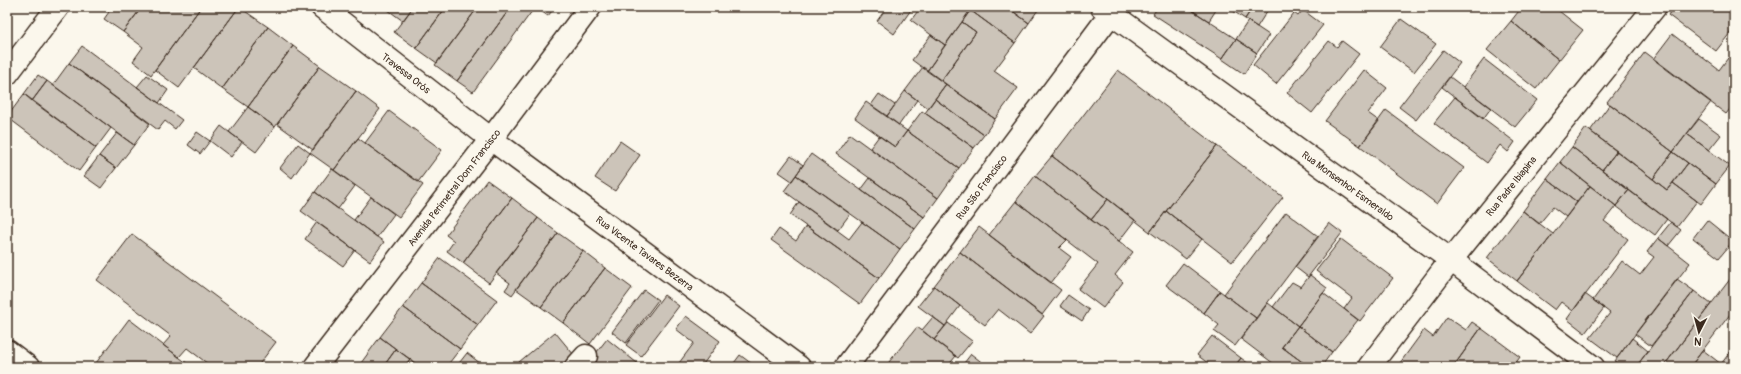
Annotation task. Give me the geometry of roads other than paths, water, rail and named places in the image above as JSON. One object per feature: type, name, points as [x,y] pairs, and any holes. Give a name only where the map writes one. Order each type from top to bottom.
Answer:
[{"type":"street","points":[[7,74],[58,7]]},
{"type":"street","name":"Travessa Orós","points":[[322,7],[491,139]]},
{"type":"street","name":"Avenida Perimetral Dom Francisco","points":[[315,367],[491,139],[590,7]]},
{"type":"street","name":"Rua Padre Ibiapina","points":[[1369,367],[1451,260],[1655,7]]},
{"type":"street","name":"Rua Monsenhor Esmeraldo","points":[[1110,9],[1451,260],[1593,367]]},
{"type":"street","name":"Rua São Francisco","points":[[846,367],[1110,9]]},
{"type":"street","name":"Rua Vicente Tavares Bezerra","points":[[491,139],[799,367]]},
{"type":"street","points":[[7,351],[28,367]]}]
